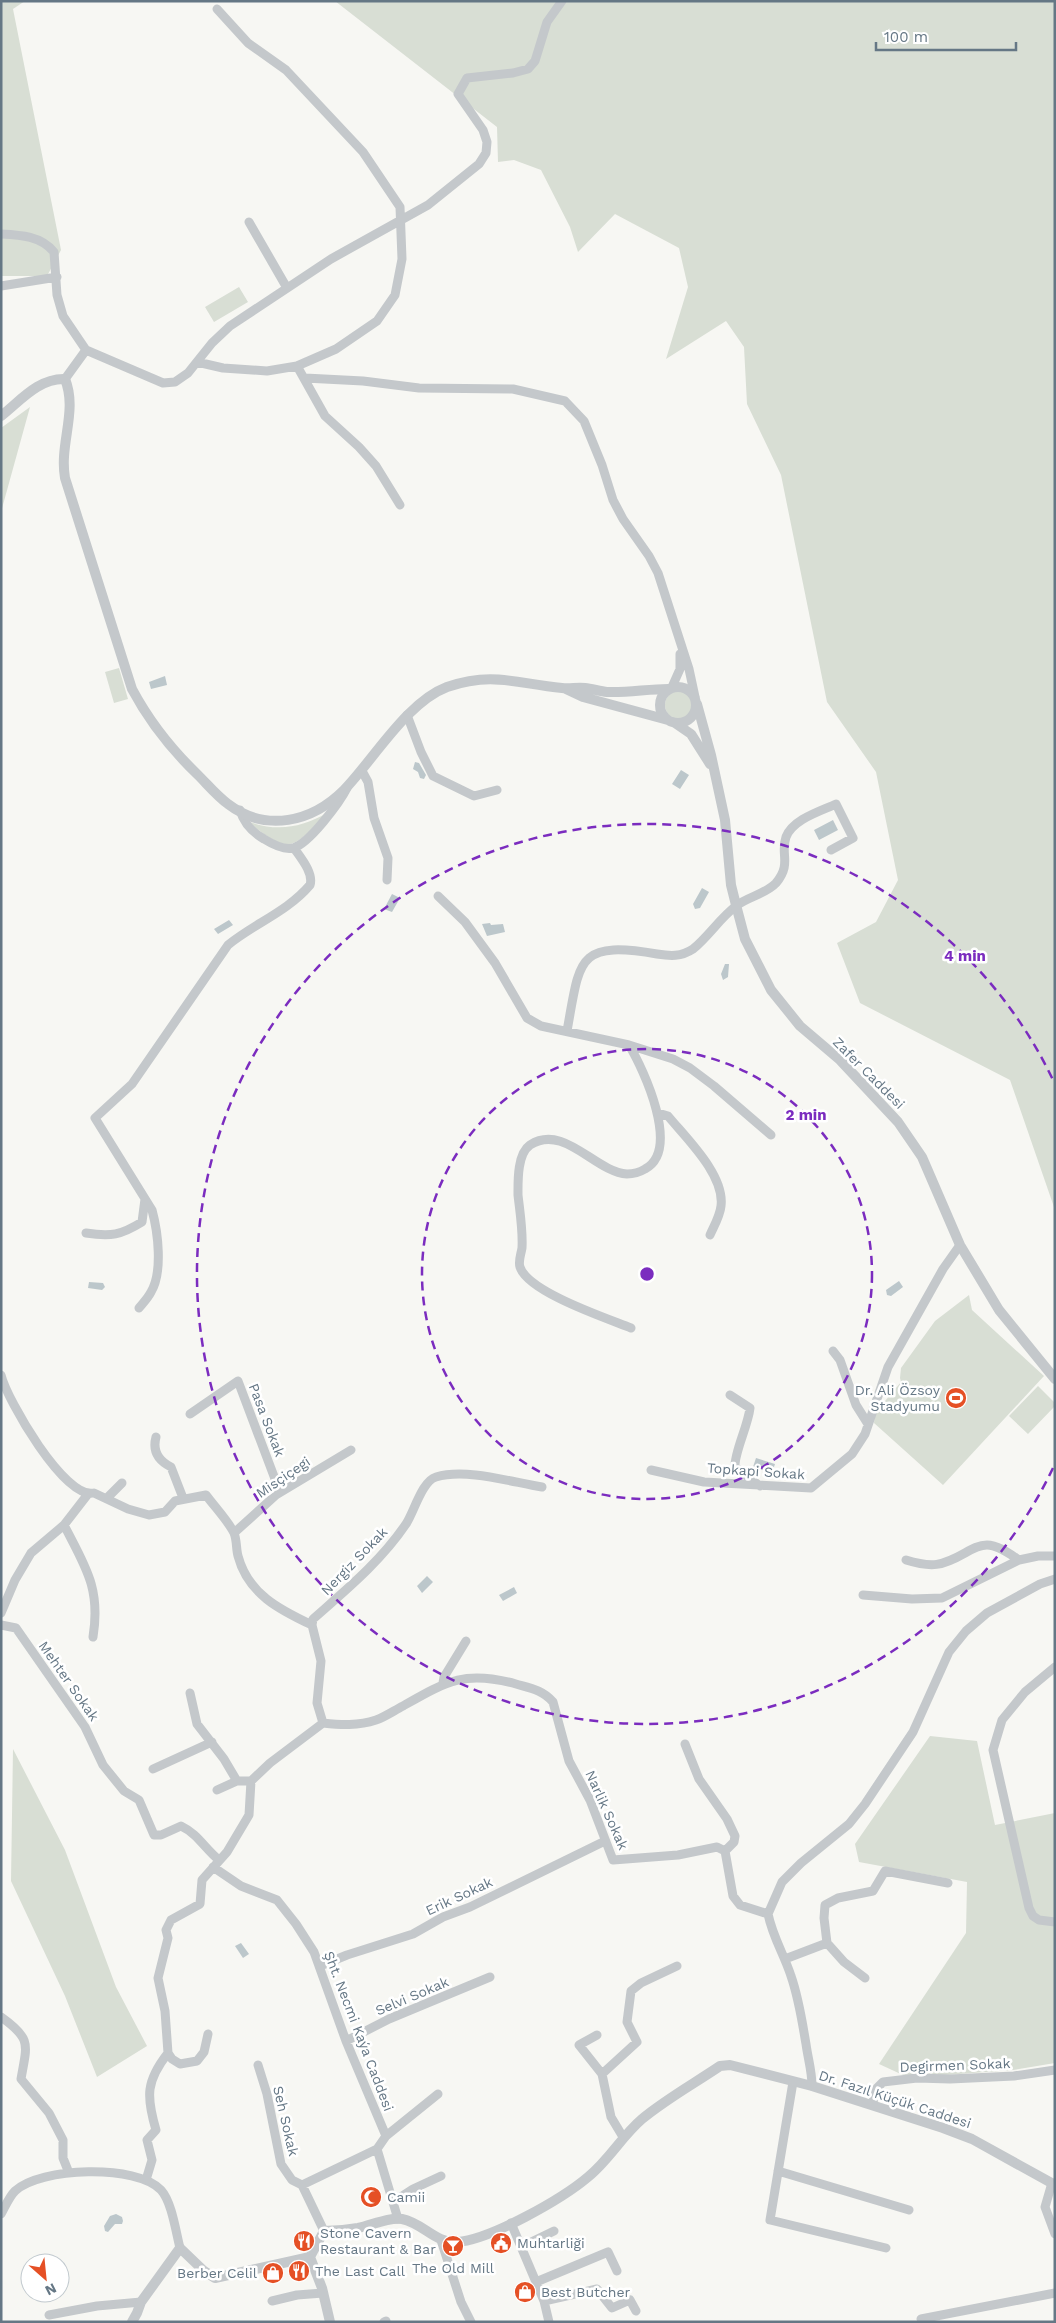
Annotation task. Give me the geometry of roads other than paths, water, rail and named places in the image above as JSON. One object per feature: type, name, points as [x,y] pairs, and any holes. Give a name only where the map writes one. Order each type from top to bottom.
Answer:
[{"type":"street","points":[[1,234],[33,238],[49,245],[54,252],[57,295],[63,316],[86,350],[163,382],[175,382],[188,373],[212,343],[230,326],[286,288],[375,233],[400,222],[428,205],[456,185],[479,164],[486,153],[487,142],[483,130],[458,94],[461,86],[468,78],[528,69],[535,61],[547,22],[562,1]]},
{"type":"street","points":[[197,362],[223,368],[267,371],[298,366],[336,349],[377,321],[395,295],[402,259],[400,207],[364,152],[286,70],[248,43],[217,9]]},
{"type":"street","points":[[249,222],[286,288]]},
{"type":"street","points":[[1,286],[57,277]]},
{"type":"street","points":[[86,350],[65,379],[70,401],[69,421],[62,461],[132,689],[146,714],[179,755],[229,805],[265,820],[285,822],[301,818],[323,808],[362,771],[407,715],[425,698],[445,688],[469,680],[504,678],[563,688],[584,688],[607,692],[670,688],[684,687],[696,701],[695,713],[690,719],[672,722],[663,716],[660,699],[670,688],[680,669],[679,644],[658,573],[613,500],[602,465],[584,421],[565,401],[513,389],[420,388],[363,381],[305,378]]},
{"type":"street","points":[[298,366],[325,416],[376,466],[400,504]]},
{"type":"street","points":[[1,416],[39,385],[53,379],[65,379]]},
{"type":"street","name":"Zafer Caddesi","points":[[679,644],[689,669],[696,701],[707,736],[725,820],[731,885],[736,906],[745,939],[771,990],[800,1026],[840,1060],[898,1122],[922,1158],[960,1245],[1000,1310],[1055,1378]]},
{"type":"street","name":"Zafer Caddesi","points":[[563,688],[583,697],[672,722],[691,734],[699,744],[713,770]]},
{"type":"street","points":[[407,715],[421,752],[433,776],[474,796],[497,790]]},
{"type":"street","points":[[362,771],[368,782],[374,818],[388,858],[387,880]]},
{"type":"street","points":[[240,810],[243,822],[260,837],[277,846],[294,848],[304,842],[340,803],[348,785]]},
{"type":"street","points":[[567,1031],[576,980],[585,960],[596,952],[617,949],[670,956],[681,955],[708,936],[736,906],[775,884],[786,867],[786,838],[793,828],[804,819],[836,804],[853,838],[831,850]]},
{"type":"street","points":[[139,1308],[152,1291],[159,1252],[156,1225],[152,1210],[95,1118],[132,1084],[228,945],[244,932],[290,905],[310,885],[312,880],[310,874],[294,848]]},
{"type":"street","points":[[438,896],[465,922],[495,963],[528,1018],[541,1026],[658,1052],[690,1068],[770,1135]]},
{"type":"street","points":[[629,1045],[641,1064],[658,1113],[660,1152],[654,1162],[640,1172],[627,1174],[616,1171],[563,1142],[541,1140],[529,1146],[522,1156],[518,1193],[522,1235],[519,1265],[523,1273],[538,1287],[558,1298],[631,1328]]},
{"type":"street","points":[[658,1113],[668,1116],[712,1172],[720,1188],[721,1206],[710,1235]]},
{"type":"street","points":[[86,1233],[106,1236],[120,1234],[129,1230],[142,1222],[145,1198]]},
{"type":"street","name":"Topkapi Sokak","points":[[650,1470],[704,1482],[811,1488],[852,1454],[865,1434],[888,1367],[944,1269],[960,1245]]},
{"type":"street","points":[[833,1351],[840,1360],[856,1404],[868,1424]]},
{"type":"street","points":[[1,1375],[4,1387],[14,1406],[48,1459],[67,1480],[88,1494]]},
{"type":"street","name":"Pasa Sokak","points":[[190,1414],[238,1381],[275,1479],[276,1495]]},
{"type":"street","points":[[730,1395],[750,1408],[742,1443],[734,1458],[735,1467],[760,1486]]},
{"type":"street","points":[[156,1437],[155,1452],[161,1462],[172,1467],[183,1498]]},
{"type":"street","name":"Misçiçegi","points":[[234,1533],[276,1495],[351,1450]]},
{"type":"street","name":"Nergiz Sokak","points":[[312,1625],[313,1619],[388,1550],[407,1521],[428,1481],[434,1477],[451,1474],[478,1476],[542,1487]]},
{"type":"street","points":[[108,1498],[122,1483]]},
{"type":"street","points":[[1,1613],[15,1580],[31,1553],[64,1525],[88,1494],[94,1493],[128,1509],[149,1515],[165,1512],[175,1501],[183,1498],[206,1495],[234,1533],[238,1557],[250,1582],[261,1596],[275,1607],[312,1625],[321,1661],[317,1703],[319,1725],[251,1781],[237,1781],[217,1790]]},
{"type":"street","points":[[64,1525],[81,1556],[94,1589],[97,1612],[93,1637]]},
{"type":"street","points":[[906,1560],[932,1566],[946,1563],[977,1547],[986,1545],[995,1546],[1019,1560]]},
{"type":"street","points":[[863,1595],[912,1599],[942,1598],[1019,1560],[1038,1556],[1055,1556]]},
{"type":"street","points":[[808,2086],[812,2070],[806,2046],[801,2010],[785,1959],[773,1935],[768,1914],[782,1882],[801,1863],[849,1824],[864,1804],[913,1732],[949,1652],[966,1631],[1000,1606],[1040,1584],[1055,1579]]},
{"type":"street","name":"Mehter Sokak","points":[[1,1625],[16,1628],[31,1652],[53,1679],[86,1726],[103,1765],[124,1791],[139,1800],[154,1835]]},
{"type":"street","points":[[443,1683],[444,1677],[466,1641]]},
{"type":"street","points":[[1055,1668],[1025,1692],[1002,1720],[993,1750],[1030,1908],[1033,1916],[1039,1920],[1055,1922]]},
{"type":"street","name":"Narlik Sokak","points":[[319,1725],[349,1726],[378,1720],[443,1683],[462,1678],[477,1677],[510,1682],[539,1690],[548,1695],[553,1702],[569,1761],[590,1800],[613,1860],[678,1854],[717,1847],[725,1851]]},
{"type":"street","points":[[190,1693],[197,1724],[212,1742],[237,1781]]},
{"type":"street","points":[[153,1770],[212,1742]]},
{"type":"street","points":[[685,1744],[699,1779],[727,1819],[735,1836],[734,1842],[725,1851],[733,1896],[740,1905],[768,1914]]},
{"type":"street","points":[[208,2034],[204,2052],[197,2061],[180,2064],[172,2059],[168,2053],[165,2011],[158,1978],[168,1938],[166,1930],[171,1920],[200,1904],[202,1880],[216,1864],[249,1815],[251,1781]]},
{"type":"street","name":"Şht. Necmi Kaýa Caddesi","points":[[154,1835],[162,1835],[181,1826],[197,1836],[216,1864],[241,1886],[277,1900],[301,1931],[320,1966],[346,2041],[386,2136]]},
{"type":"street","name":"Erik Sokak","points":[[320,1966],[347,1955],[414,1934],[443,1917],[478,1903],[605,1841]]},
{"type":"street","points":[[866,1978],[844,1962],[827,1943],[824,1918],[826,1905],[838,1898],[873,1891],[885,1870],[948,1884]]},
{"type":"street","points":[[785,1959],[827,1943]]},
{"type":"street","points":[[602,2074],[637,2042],[627,2022],[631,1991],[641,1983],[677,1966]]},
{"type":"street","name":"Selvi Sokak","points":[[346,2041],[389,2019],[490,1977]]},
{"type":"street","points":[[1,2016],[19,2030],[25,2039],[26,2050],[21,2079],[49,2113],[63,2140],[64,2158],[69,2173]]},
{"type":"street","points":[[597,2035],[579,2045],[602,2074],[611,2117],[623,2137]]},
{"type":"street","points":[[146,2180],[152,2160],[147,2140],[156,2130],[150,2110],[150,2082],[168,2053]]},
{"type":"street","name":"Seh Sokak","points":[[258,2064],[267,2094],[281,2164],[292,2180],[302,2185],[324,2231]]},
{"type":"street","name":"Dr. Fazıl Küçük Caddesi","points":[[441,2240],[459,2242],[493,2231],[548,2204],[588,2177],[623,2137],[643,2119],[720,2066],[738,2066],[808,2086],[873,2105],[972,2139],[1053,2184]]},
{"type":"street","name":"Degirmen Sokak","points":[[873,2105],[874,2091],[883,2082],[917,2078],[1005,2077],[1055,2070]]},
{"type":"street","points":[[793,2082],[770,2220],[886,2248]]},
{"type":"street","points":[[302,2185],[377,2149],[386,2136],[438,2094]]},
{"type":"street","points":[[377,2149],[398,2219]]},
{"type":"street","points":[[778,2171],[909,2210]]},
{"type":"street","points":[[1,2214],[16,2190],[32,2182],[69,2173],[111,2172],[146,2180],[162,2191],[172,2215],[180,2248],[204,2272],[215,2278],[310,2257]]},
{"type":"street","points":[[393,2202],[413,2189],[441,2176]]},
{"type":"street","points":[[1053,2184],[1045,2207],[1055,2234]]},
{"type":"street","points":[[330,2322],[323,2293],[310,2257],[324,2231],[343,2230],[398,2219],[418,2225],[441,2240],[461,2302],[472,2322]]},
{"type":"street","points":[[511,2223],[544,2300],[549,2322]]},
{"type":"street","points":[[521,2247],[554,2231]]},
{"type":"street","points":[[132,2321],[141,2302],[180,2248]]},
{"type":"street","points":[[536,2282],[608,2252],[617,2271]]},
{"type":"street","points":[[544,2300],[597,2289],[612,2308],[630,2300],[636,2311]]},
{"type":"street","points":[[272,2301],[297,2295],[323,2293]]},
{"type":"street","points":[[921,2319],[1055,2293]]},
{"type":"street","points":[[48,2315],[97,2306],[141,2302]]},
{"type":"place","name":"Dr. Ali Özsoy Stadyumu","points":[[956,1398]]},
{"type":"place","name":"Camii","points":[[371,2197]]},
{"type":"place","name":"Stone Cavern Restaurant & Bar","points":[[304,2241]]},
{"type":"place","name":"Muhtarliği","points":[[501,2243]]},
{"type":"place","name":"The Old Mill","points":[[453,2246]]},
{"type":"place","name":"The Last Call","points":[[299,2271]]},
{"type":"place","name":"Berber Celil","points":[[273,2273]]},
{"type":"place","name":"Best Butcher","points":[[525,2292]]}]
